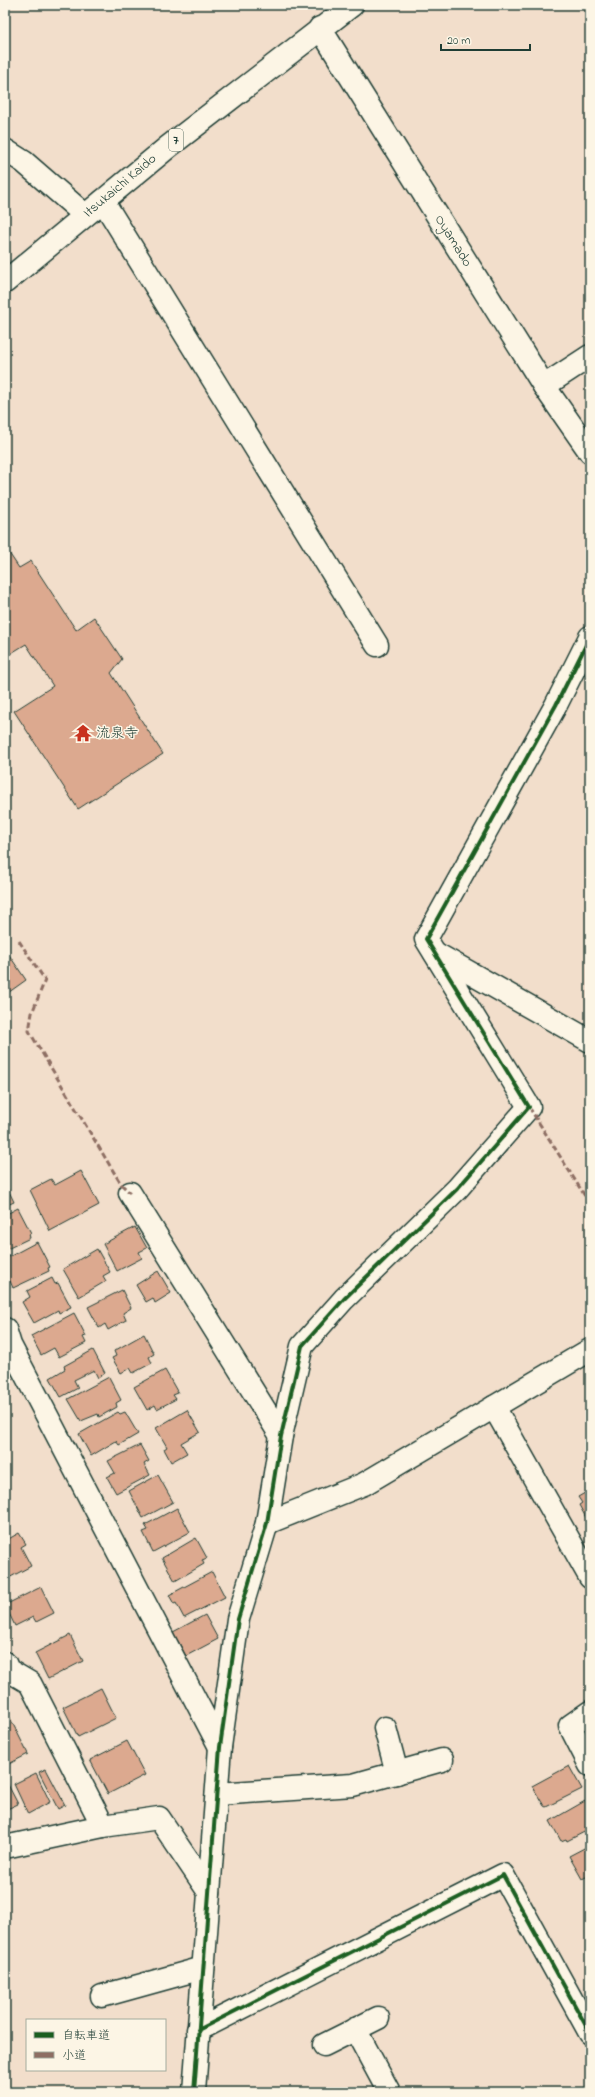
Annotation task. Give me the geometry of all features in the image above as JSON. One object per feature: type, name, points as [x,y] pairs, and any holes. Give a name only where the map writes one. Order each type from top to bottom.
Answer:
[{"type":"street","name":"Itsukaichi Kaido","points":[[5,282],[168,147],[320,28],[352,5]]},
{"type":"street","name":"Oyamado","points":[[320,28],[544,386],[590,452]]},
{"type":"street","points":[[5,150],[24,162],[85,215]]},
{"type":"street","points":[[103,201],[377,646]]},
{"type":"street","points":[[544,386],[590,356]]},
{"type":"street","points":[[194,2092],[220,1747],[238,1619],[267,1523],[280,1436],[302,1346],[344,1299],[457,1189],[528,1107],[426,939],[556,705],[590,637]]},
{"type":"street","points":[[434,952],[590,1041]]},
{"type":"street","points":[[130,1193],[280,1436]]},
{"type":"street","points":[[5,1329],[10,1345],[220,1747]]},
{"type":"street","points":[[267,1523],[364,1484],[590,1350]]},
{"type":"street","points":[[494,1407],[590,1578]]},
{"type":"street","points":[[5,1663],[8,1670],[30,1683],[103,1826]]},
{"type":"street","points":[[590,1712],[570,1726],[590,1765]]},
{"type":"street","points":[[385,1728],[397,1773]]},
{"type":"street","points":[[217,1794],[354,1785],[442,1760]]},
{"type":"street","points":[[5,1847],[103,1826],[159,1818],[209,1892]]},
{"type":"street","points":[[198,2030],[503,1875],[590,2033]]},
{"type":"street","points":[[102,1996],[203,1968]]},
{"type":"street","points":[[324,2045],[378,2018]]},
{"type":"street","points":[[355,2029],[389,2092]]},
{"type":"building","points":[[5,547],[19,568],[31,561],[76,630],[94,617],[122,659],[111,673],[163,754],[78,809],[14,711],[53,686],[26,644],[5,657]]},
{"type":"building","points":[[5,949],[26,980],[5,995]]},
{"type":"building","points":[[81,1171],[99,1205],[50,1231],[30,1190],[51,1179],[55,1185]]},
{"type":"building","points":[[5,1183],[14,1202],[5,1206]]},
{"type":"building","points":[[18,1208],[31,1233],[29,1234],[30,1238],[5,1250],[5,1215]]},
{"type":"building","points":[[135,1227],[147,1248],[139,1252],[142,1258],[117,1271],[103,1244]]},
{"type":"building","points":[[37,1242],[50,1267],[48,1268],[49,1271],[13,1288],[10,1281],[5,1284],[5,1259]]},
{"type":"building","points":[[97,1249],[110,1272],[103,1276],[106,1281],[79,1297],[63,1269]]},
{"type":"building","points":[[158,1271],[171,1293],[155,1303],[153,1298],[146,1302],[136,1285]]},
{"type":"building","points":[[52,1278],[55,1284],[58,1283],[71,1307],[59,1313],[58,1310],[34,1323],[22,1302],[30,1297],[27,1291]]},
{"type":"building","points":[[122,1290],[131,1308],[123,1313],[126,1320],[108,1330],[105,1324],[99,1328],[88,1307]]},
{"type":"building","points":[[74,1313],[86,1336],[83,1337],[86,1343],[59,1357],[54,1348],[41,1355],[31,1336]]},
{"type":"building","points":[[144,1334],[154,1354],[149,1357],[152,1363],[133,1373],[130,1368],[121,1373],[112,1358],[116,1356],[114,1351]]},
{"type":"building","points":[[93,1350],[105,1373],[98,1378],[94,1370],[74,1380],[78,1388],[61,1397],[50,1378],[65,1369],[64,1366]]},
{"type":"building","points":[[165,1370],[178,1393],[173,1395],[176,1399],[157,1409],[155,1405],[147,1410],[134,1387]]},
{"type":"building","points":[[109,1377],[121,1400],[116,1403],[117,1407],[99,1417],[98,1414],[81,1421],[68,1399]]},
{"type":"building","points":[[187,1410],[200,1432],[181,1443],[187,1453],[171,1462],[164,1449],[167,1447],[156,1428]]},
{"type":"building","points":[[118,1412],[120,1414],[125,1412],[138,1434],[119,1445],[116,1441],[91,1456],[79,1434]]},
{"type":"building","points":[[140,1445],[149,1461],[144,1464],[150,1475],[116,1493],[107,1477],[115,1473],[108,1461]]},
{"type":"building","points":[[158,1475],[173,1502],[143,1518],[129,1491]]},
{"type":"building","points":[[590,1490],[590,1525],[579,1505],[582,1503],[578,1497]]},
{"type":"building","points":[[177,1508],[190,1532],[153,1552],[143,1532],[148,1530],[145,1525]]},
{"type":"building","points":[[19,1533],[26,1544],[21,1547],[31,1566],[5,1580],[5,1541]]},
{"type":"building","points":[[196,1538],[207,1558],[202,1560],[204,1564],[175,1581],[162,1558]]},
{"type":"building","points":[[212,1572],[225,1597],[184,1618],[176,1603],[174,1604],[169,1595]]},
{"type":"building","points":[[41,1587],[54,1613],[36,1622],[33,1617],[15,1626],[5,1605]]},
{"type":"building","points":[[205,1615],[218,1639],[186,1656],[173,1632]]},
{"type":"building","points":[[70,1635],[83,1661],[48,1679],[35,1653]]},
{"type":"building","points":[[101,1688],[116,1718],[78,1737],[63,1707]]},
{"type":"building","points":[[8,1714],[28,1754],[5,1766],[5,1716]]},
{"type":"building","points":[[127,1741],[145,1775],[108,1794],[90,1760]]},
{"type":"building","points":[[569,1766],[582,1789],[546,1807],[544,1806],[532,1786]]},
{"type":"building","points":[[46,1769],[65,1805],[58,1809],[39,1772]]},
{"type":"building","points":[[36,1773],[50,1802],[28,1814],[14,1784]]},
{"type":"building","points":[[5,1779],[18,1804],[5,1810]]},
{"type":"building","points":[[585,1801],[590,1809],[590,1829],[567,1841],[566,1839],[561,1841],[550,1821]]},
{"type":"building","points":[[590,1845],[590,1875],[582,1879],[569,1856]]},
{"type":"marked path","points":[[19,941],[45,980],[32,1013],[29,1031],[121,1184],[130,1193]]},
{"type":"marked path","points":[[529,1107],[590,1204]]},
{"type":"cycle path","points":[[194,2092],[220,1747],[238,1619],[267,1523],[281,1436],[302,1346],[344,1299],[457,1189],[529,1107],[426,939],[556,705],[590,637]]},
{"type":"cycle path","points":[[198,2030],[503,1875],[590,2033]]},
{"type":"place","name":"流泉寺","points":[[83,733]]}]
